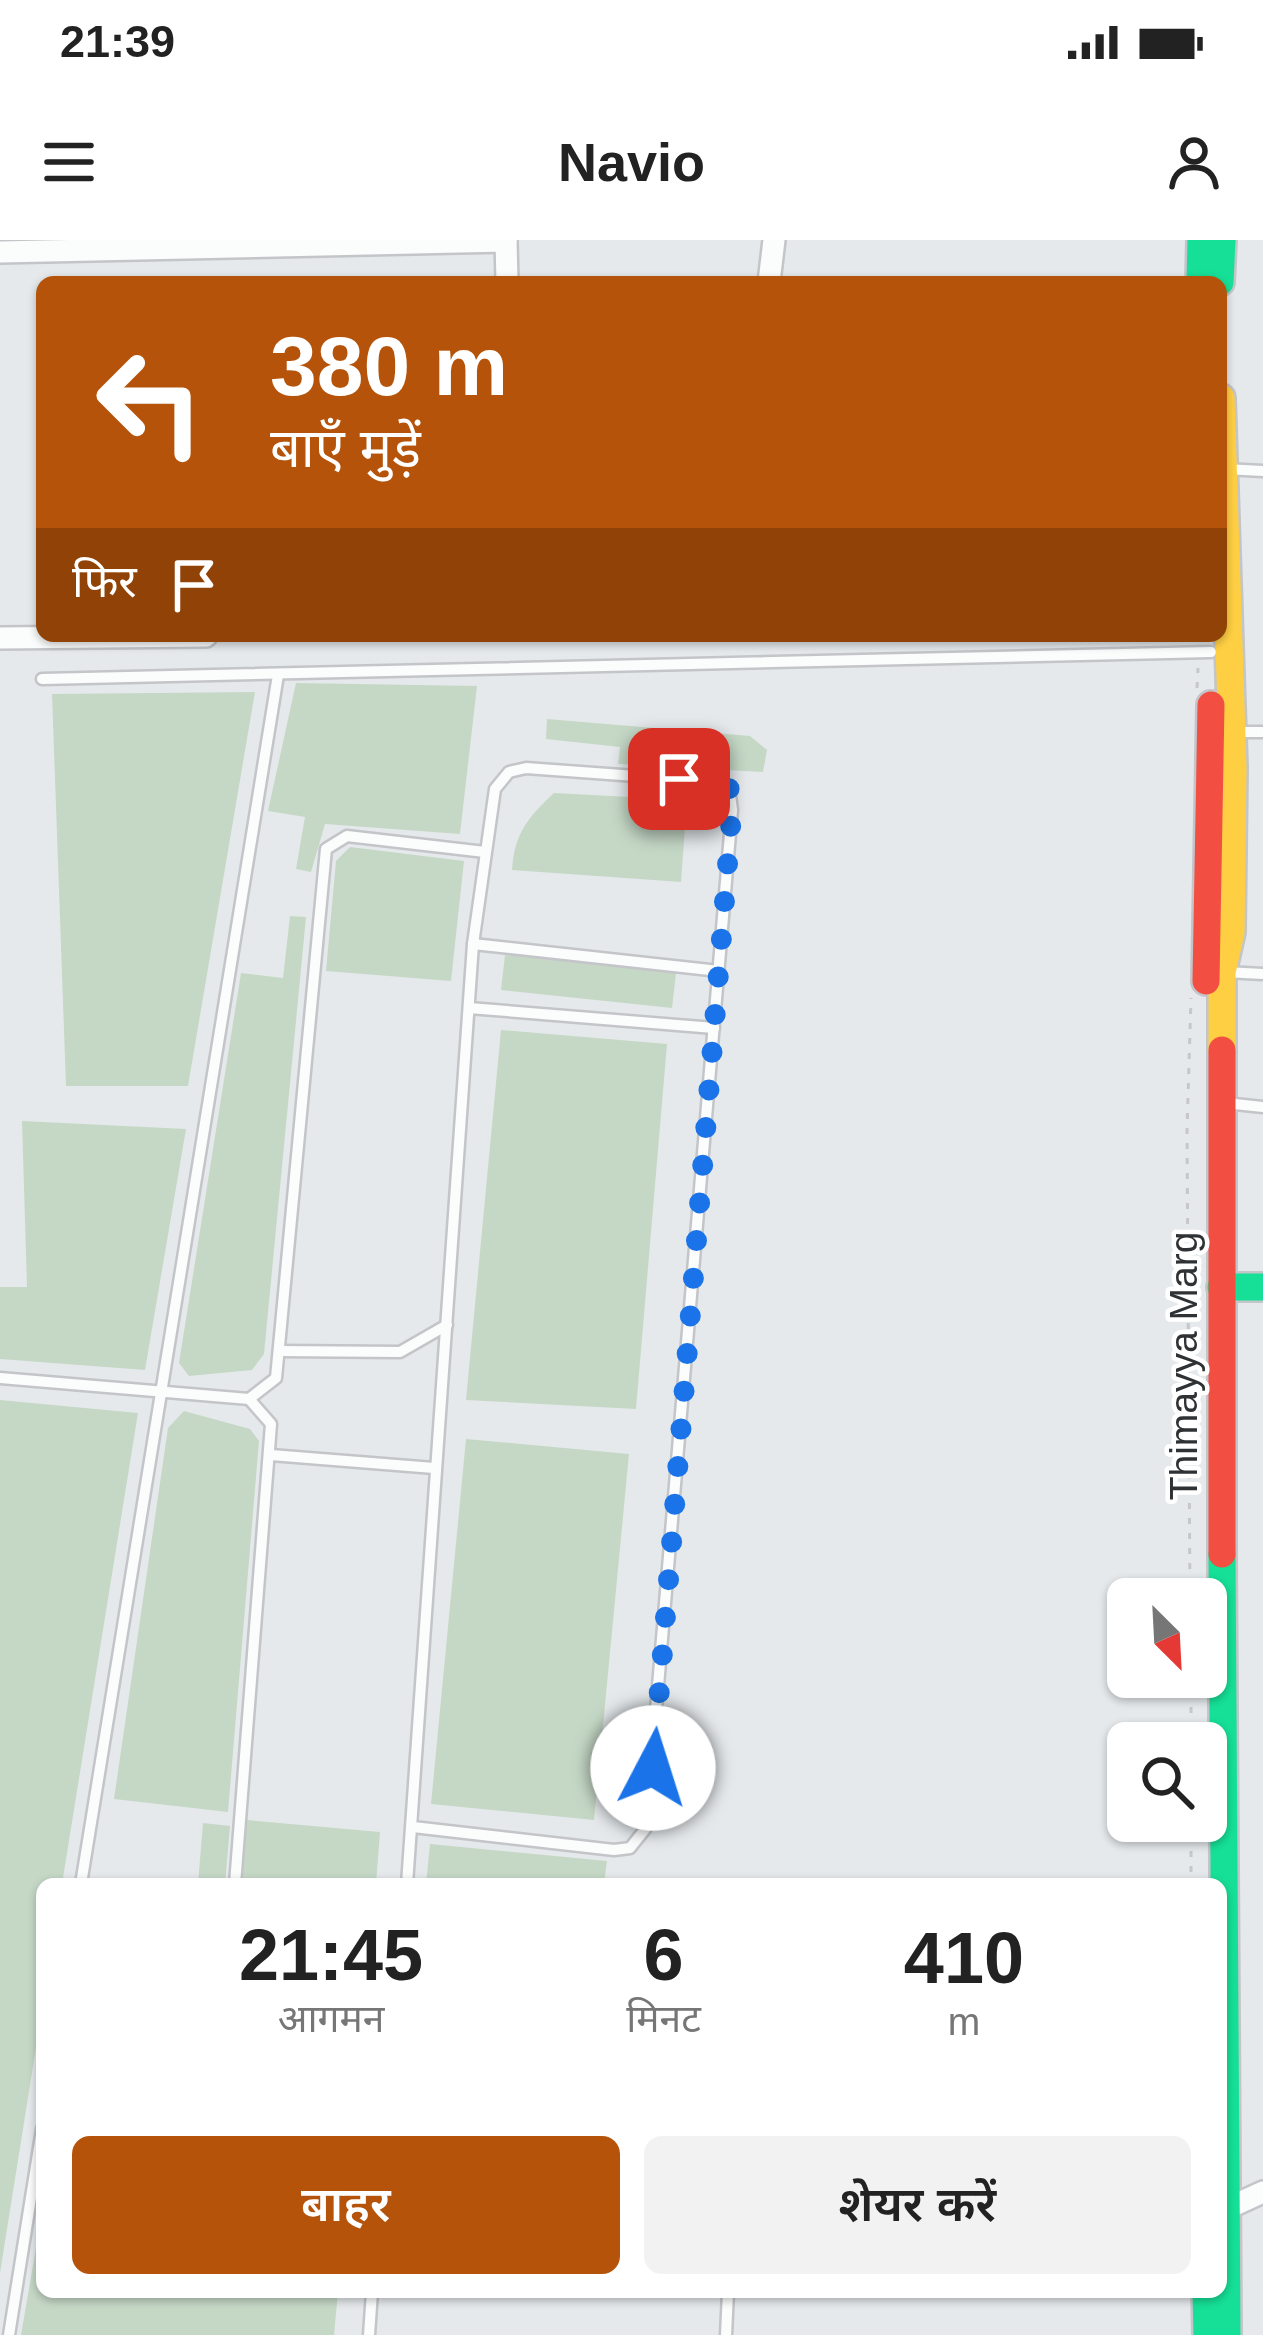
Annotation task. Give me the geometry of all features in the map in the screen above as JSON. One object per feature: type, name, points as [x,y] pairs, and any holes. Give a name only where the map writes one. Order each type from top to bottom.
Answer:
[{"type":"street","points":[[0,252],[506,240],[507,276]]},
{"type":"street","points":[[770,276],[774,240]]},
{"type":"street","points":[[1200,276],[1201,240]]},
{"type":"street","points":[[1220,276],[1222,240]]},
{"type":"street","name":"Thimayya Marg","points":[[1203,1578],[1204,1287],[1222,1103],[1222,972],[1231,932],[1227,616]]},
{"type":"street","points":[[0,638],[36,638]]},
{"type":"street","name":"Thimayya Marg","points":[[1207,646],[1212,1180]]},
{"type":"street","points":[[1204,1287],[1263,1287]]},
{"type":"street","name":"Thimayya Marg","points":[[1204,1287],[1219,1878]]},
{"type":"street","points":[[1203,1842],[1203,1878]]},
{"type":"street","points":[[1227,2210],[1263,2192]]},
{"type":"street","points":[[1206,2298],[1207,2335]]},
{"type":"street","name":"Thimayya Marg","points":[[1227,2298],[1227,2335]]},
{"type":"lane","points":[[1227,469],[1263,470]]},
{"type":"lane","points":[[41,679],[1207,646]]},
{"type":"lane","points":[[82,1878],[278,675]]},
{"type":"lane","points":[[1231,733],[1263,732]]},
{"type":"lane","points":[[408,1878],[473,944],[495,789],[509,772],[526,768],[718,782],[729,788],[732,797],[646,1828],[638,1842],[614,1850],[413,1827]]},
{"type":"lane","points":[[249,1399],[276,1378],[280,1351],[326,849],[347,836],[485,852]]},
{"type":"lane","points":[[473,944],[718,971]]},
{"type":"lane","points":[[1222,972],[1263,974]]},
{"type":"lane","points":[[469,1008],[714,1028]]},
{"type":"lane","points":[[1222,1103],[1263,1107]]},
{"type":"lane","points":[[280,1351],[400,1352],[447,1325]]},
{"type":"lane","points":[[0,1378],[249,1399],[272,1424],[236,1878]]},
{"type":"lane","points":[[271,1455],[434,1468]]},
{"type":"lane","points":[[9,2335],[36,2166]]},
{"type":"lane","points":[[369,2335],[372,2298]]},
{"type":"lane","points":[[726,2335],[728,2298]]},
{"type":"path","points":[[1197,696],[1207,646]]},
{"type":"path","points":[[1190,1000],[1204,1287],[1191,1578]]},
{"type":"path","points":[[1191,1842],[1192,1878]]},
{"type":"green space","points":[[296,683],[477,686],[460,834],[325,824],[311,872],[296,869],[305,817],[268,811]]},
{"type":"green space","points":[[255,692],[188,1086],[66,1086],[52,694]]},
{"type":"green space","points":[[547,719],[750,736],[767,750],[763,772],[618,764],[620,747],[546,739]]},
{"type":"green space","points":[[554,793],[687,800],[681,882],[512,870],[524,827]]},
{"type":"green space","points":[[350,847],[464,861],[451,981],[326,971],[336,861]]},
{"type":"green space","points":[[290,916],[306,917],[264,1354],[252,1370],[189,1376],[179,1363],[241,973],[283,978]]},
{"type":"green space","points":[[505,955],[676,973],[672,1008],[501,990]]},
{"type":"green space","points":[[501,1030],[667,1044],[636,1409],[466,1400]]},
{"type":"green space","points":[[22,1121],[186,1129],[145,1370],[0,1359],[0,1287],[27,1287]]},
{"type":"green space","points":[[0,1400],[138,1413],[63,1878],[36,1878],[36,2048],[0,2273]]},
{"type":"green space","points":[[184,1411],[250,1429],[259,1441],[228,1812],[114,1799],[168,1428]]},
{"type":"green space","points":[[466,1439],[629,1454],[594,1820],[431,1804]]},
{"type":"green space","points":[[247,1820],[380,1832],[376,1878],[242,1878]]},
{"type":"green space","points":[[203,1823],[230,1826],[226,1878],[198,1878]]},
{"type":"green space","points":[[430,1844],[607,1861],[605,1878],[427,1878]]},
{"type":"green space","points":[[36,2248],[36,2298],[337,2298],[334,2335],[21,2335]]},
{"type":"traffic: fast","points":[[1200,276],[1201,240]]},
{"type":"traffic: fast","points":[[1220,276],[1222,240]]},
{"type":"traffic: fast","points":[[1221,1287],[1263,1287]]},
{"type":"traffic: fast","points":[[1222,1554],[1224,1878]]},
{"type":"traffic: fast","points":[[1206,2298],[1207,2335]]},
{"type":"traffic: fast","points":[[1227,2298],[1227,2335]]},
{"type":"traffic: slow","points":[[1222,1050],[1222,972],[1231,932],[1233,768],[1227,583]]},
{"type":"traffic: jam","points":[[1206,981],[1211,705]]},
{"type":"traffic: jam","points":[[1222,1050],[1222,1554]]},
{"type":"route","points":[[653,1768],[732,810],[729,788],[718,782],[679,779]]}]
